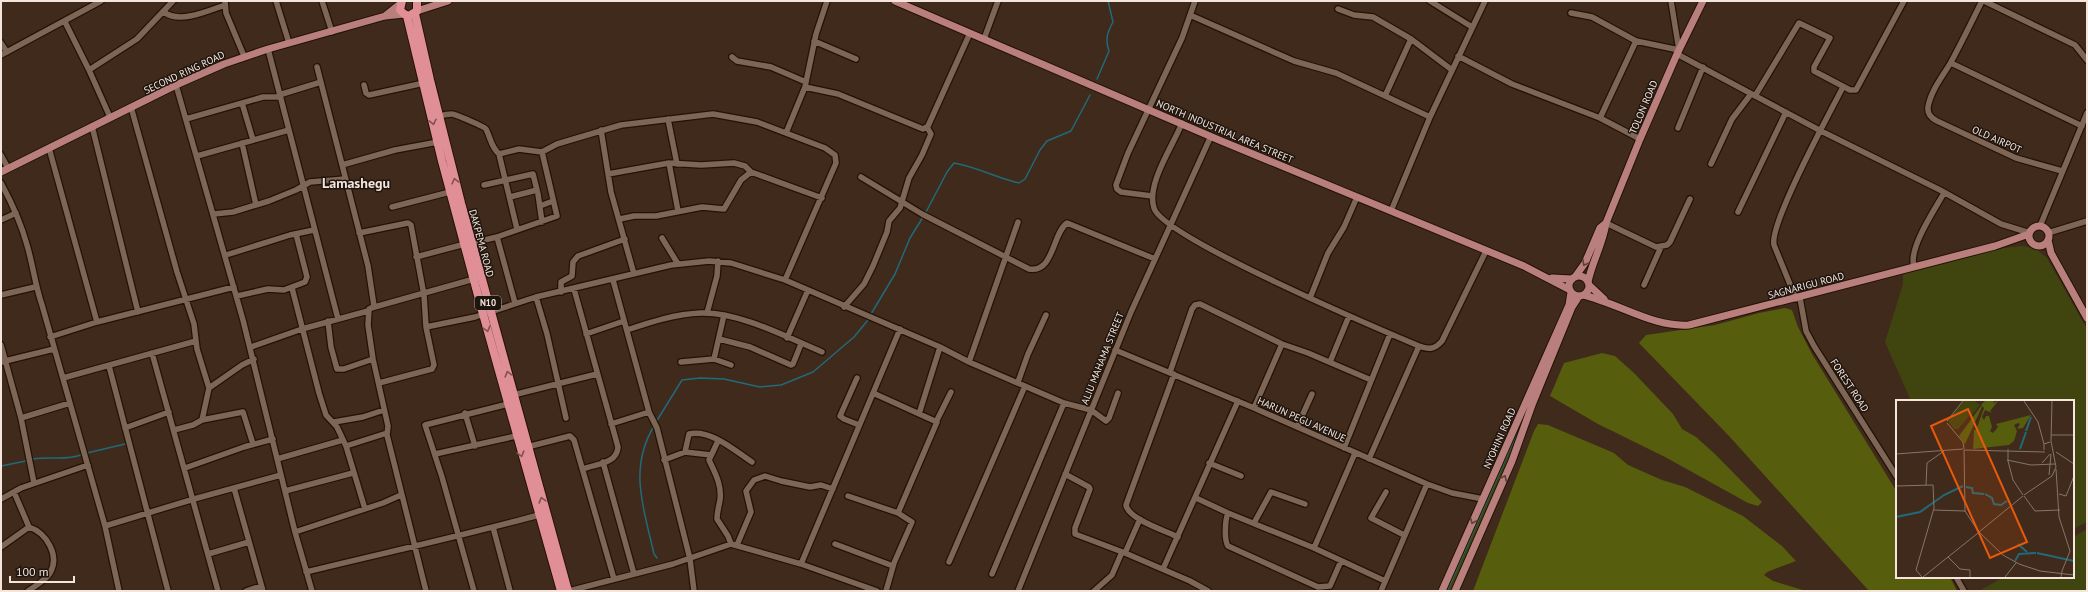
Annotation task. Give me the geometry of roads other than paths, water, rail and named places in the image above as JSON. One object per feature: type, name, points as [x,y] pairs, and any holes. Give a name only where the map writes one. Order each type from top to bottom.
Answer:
[{"type":"highway","name":"N10","points":[[401,3],[400,10],[411,14],[417,1]]},
{"type":"highway","name":"DAKPEMA ROAD","points":[[411,14],[424,83],[450,192],[468,244],[474,279],[487,313],[516,436],[561,591]]},
{"type":"highway","name":"DAKPEMA ROAD","points":[[411,14],[439,116],[468,244],[569,591]]},
{"type":"main road","points":[[417,1],[434,4]]},
{"type":"main road","points":[[411,14],[434,4],[448,1]]},
{"type":"main road","name":"NORTH INDUSTRIAL AREA STREET","points":[[895,1],[1211,136],[1486,251],[1548,278],[1570,291]]},
{"type":"main road","name":"TOLON ROAD","points":[[1606,223],[1640,139],[1678,52],[1703,1]]},
{"type":"main road","name":"SECOND RING ROAD","points":[[385,16],[401,3]]},
{"type":"main road","name":"SECOND RING ROAD","points":[[1,172],[176,85],[244,56],[385,16],[411,14]]},
{"type":"main road","points":[[1606,223],[1605,232],[1592,266],[1588,291],[1581,296],[1570,291],[1569,284],[1585,263],[1600,228],[1606,223]]},
{"type":"main road","points":[[2051,253],[2036,244],[2029,233],[2035,227],[2040,226],[2045,228],[2051,253],[2087,318]]},
{"type":"main road","name":"SAGNARIGU ROAD","points":[[1581,296],[1608,302],[1662,324],[1679,326],[1689,325],[1798,298],[2011,241],[2029,233]]},
{"type":"main road","points":[[2036,244],[2048,237]]},
{"type":"main road","name":"SAGNARIGU ROAD","points":[[2011,241],[2036,244]]},
{"type":"main road","points":[[1574,278],[1582,277],[1588,284]]},
{"type":"main road","name":"NORTH INDUSTRIAL AREA STREET","points":[[1548,278],[1574,278]]},
{"type":"main road","name":"SAGNARIGU ROAD","points":[[1588,284],[1608,302]]},
{"type":"main road","name":"NYOHINI ROAD","points":[[1442,591],[1569,305],[1570,291]]},
{"type":"main road","name":"NYOHINI ROAD","points":[[1455,591],[1512,461],[1532,405],[1572,307],[1581,296]]},
{"type":"street","points":[[89,70],[131,43],[164,12],[173,1]]},
{"type":"street","points":[[276,1],[289,43]]},
{"type":"street","points":[[322,1],[332,32]]},
{"type":"street","points":[[786,133],[806,84],[814,42],[827,1]]},
{"type":"street","points":[[984,39],[998,1]]},
{"type":"street","points":[[1152,196],[1121,192],[1117,190],[1116,185],[1128,153],[1182,38],[1195,1]]},
{"type":"street","points":[[1430,1],[1472,28]]},
{"type":"street","points":[[1390,211],[1430,117],[1485,1]]},
{"type":"street","points":[[1671,1],[1678,52]]},
{"type":"street","points":[[1711,164],[1732,119],[1753,95],[1800,23],[1830,38],[1814,67],[1814,71],[1853,91],[1856,90],[1904,1]]},
{"type":"street","points":[[2082,126],[1951,63],[1983,1],[2075,45],[2087,60]]},
{"type":"street","points":[[1,43],[4,54],[65,22],[98,2]]},
{"type":"street","points":[[164,12],[171,17],[200,13],[225,3],[244,56]]},
{"type":"street","points":[[1338,9],[1354,15],[1373,17],[1411,39],[1452,70]]},
{"type":"street","points":[[1571,13],[1592,17],[1636,41],[1678,52],[1753,95],[2001,224],[2029,233]]},
{"type":"street","points":[[1190,15],[1294,60],[1336,73],[1430,117]]},
{"type":"street","points":[[65,22],[110,117]]},
{"type":"street","points":[[732,57],[737,61],[775,69],[806,84],[838,94],[922,129],[927,127],[970,33]]},
{"type":"street","points":[[1385,96],[1411,39]]},
{"type":"street","points":[[1600,118],[1636,41]]},
{"type":"street","points":[[814,42],[856,59]]},
{"type":"street","points":[[268,49],[302,187],[338,319]]},
{"type":"street","points":[[1458,56],[1512,84],[1600,118],[1640,139]]},
{"type":"street","name":"OLD AIRPOT","points":[[1951,63],[1936,86],[1928,107],[1928,114],[1931,118],[2004,154],[2062,171]]},
{"type":"street","points":[[251,347],[328,321],[368,311],[374,306],[374,299],[359,233],[317,67]]},
{"type":"street","points":[[1678,128],[1703,67]]},
{"type":"street","points":[[186,119],[263,97],[279,96],[321,82]]},
{"type":"street","points":[[364,85],[366,93],[369,95],[424,83]]},
{"type":"street","points":[[176,85],[226,255],[251,347],[295,532],[312,591]]},
{"type":"street","name":"FOREST ROAD","points":[[1843,87],[1785,205],[1773,235],[1774,245],[1798,298],[1806,331],[1896,475]]},
{"type":"street","points":[[242,103],[253,140]]},
{"type":"street","points":[[131,107],[194,324],[196,341],[209,388],[202,420]]},
{"type":"street","points":[[1738,212],[1786,112]]},
{"type":"street","points":[[2040,226],[2087,113]]},
{"type":"street","points":[[439,116],[454,114],[469,122],[483,125],[492,145],[499,154],[517,229]]},
{"type":"street","points":[[499,154],[519,149],[542,152],[557,144],[601,130],[645,121],[719,114],[757,122],[824,148],[835,155],[836,162],[822,198],[785,280]]},
{"type":"street","points":[[668,119],[677,164]]},
{"type":"street","points":[[1182,123],[1161,169],[1152,196],[1156,213],[1170,224],[1225,257],[1349,316],[1427,350],[1433,349],[1442,341],[1486,251]]},
{"type":"street","points":[[92,126],[138,312]]},
{"type":"street","points":[[844,307],[864,284],[887,232],[889,221],[902,202],[909,178],[922,155],[931,134],[927,127]]},
{"type":"street","points":[[197,156],[288,130]]},
{"type":"street","points":[[601,130],[608,174],[634,274]]},
{"type":"street","name":"ALIU MAHAMA STREET","points":[[1018,591],[1115,350],[1154,258],[1211,136]]},
{"type":"street","points":[[342,165],[394,150],[438,142]]},
{"type":"street","points":[[242,143],[256,205]]},
{"type":"street","points":[[49,148],[97,322]]},
{"type":"street","points":[[416,257],[497,237],[557,216],[542,152]]},
{"type":"street","points":[[1,155],[8,168]]},
{"type":"street","points":[[608,174],[669,163],[701,166],[734,163],[745,166],[751,172],[822,198]]},
{"type":"street","points":[[669,163],[678,211]]},
{"type":"street","points":[[620,220],[634,216],[656,216],[702,206],[726,209],[741,180],[751,172]]},
{"type":"street","points":[[484,185],[505,179],[533,174],[542,222]]},
{"type":"street","points":[[860,177],[924,215],[1029,269],[1040,267],[1046,262],[1067,223],[1154,258]]},
{"type":"street","points":[[214,214],[233,212],[256,205],[302,187],[310,182],[345,179]]},
{"type":"street","points":[[1,183],[16,213],[27,245],[35,287],[63,378],[105,526],[119,591]]},
{"type":"street","points":[[510,197],[537,190]]},
{"type":"street","points":[[392,207],[450,192]]},
{"type":"street","points":[[1914,266],[1912,260],[1916,248],[1944,193]]},
{"type":"street","points":[[1310,298],[1328,253],[1344,227],[1357,197]]},
{"type":"street","points":[[1606,223],[1656,247],[1661,247],[1670,242],[1690,199]]},
{"type":"street","points":[[540,206],[553,201]]},
{"type":"street","points":[[1,220],[16,213]]},
{"type":"street","points":[[2048,237],[2087,221]]},
{"type":"street","points":[[969,362],[1018,222]]},
{"type":"street","points":[[359,233],[410,224],[424,295],[426,327],[433,368],[379,383]]},
{"type":"street","points":[[226,255],[314,230]]},
{"type":"street","points":[[237,296],[268,289],[282,290],[292,288],[307,279],[296,234]]},
{"type":"street","points":[[497,237],[515,303]]},
{"type":"street","points":[[662,238],[678,264]]},
{"type":"street","points":[[560,292],[561,282],[572,275],[573,262],[575,258],[597,248],[625,240]]},
{"type":"street","points":[[1644,285],[1661,247]]},
{"type":"street","points":[[707,313],[717,276],[718,261]]},
{"type":"street","points":[[426,327],[487,313],[536,297],[678,264],[718,261],[744,266],[785,280],[844,307],[900,329],[969,362],[1064,403],[1091,410],[1108,420],[1118,393]]},
{"type":"street","points":[[369,309],[424,295],[474,279]]},
{"type":"street","points":[[613,280],[649,412],[657,428],[690,559],[694,591]]},
{"type":"street","points":[[1,295],[35,287]]},
{"type":"street","points":[[50,337],[97,322],[234,287]]},
{"type":"street","points":[[292,288],[323,407],[327,416],[334,422],[345,443],[365,509]]},
{"type":"street","points":[[574,289],[618,447],[617,453],[613,459],[583,470]]},
{"type":"street","points":[[787,338],[808,290]]},
{"type":"street","points":[[536,297],[547,334],[566,418]]},
{"type":"street","points":[[1178,537],[1140,519],[1128,511],[1126,502],[1172,373],[1192,309],[1199,304],[1208,307],[1282,344],[1330,362],[1371,380]]},
{"type":"street","points":[[369,309],[368,325],[387,433],[426,591]]},
{"type":"street","points":[[627,330],[664,319],[691,314],[707,313],[724,315],[822,352]]},
{"type":"street","points":[[714,359],[724,315]]},
{"type":"street","points":[[1018,382],[1028,354],[1046,315]]},
{"type":"street","points":[[1330,362],[1349,316]]},
{"type":"street","points":[[328,321],[331,347],[337,369],[344,369],[373,359]]},
{"type":"street","points":[[586,334],[624,321]]},
{"type":"street","points":[[801,564],[900,329]]},
{"type":"street","points":[[1344,448],[1390,334]]},
{"type":"street","points":[[719,339],[750,347],[791,365],[794,364],[801,344]]},
{"type":"street","points":[[63,378],[196,341]]},
{"type":"street","points":[[1254,408],[1282,344]]},
{"type":"street","points":[[1,345],[3,362],[21,418],[34,483]]},
{"type":"street","points":[[1369,459],[1419,346]]},
{"type":"street","points":[[919,414],[940,347]]},
{"type":"street","points":[[3,362],[54,349]]},
{"type":"street","name":"HARUN PEGU AVENUE","points":[[1115,350],[1238,401],[1427,484],[1452,493],[1483,499]]},
{"type":"street","points":[[152,353],[194,498],[218,591]]},
{"type":"street","points":[[209,388],[242,365],[254,359]]},
{"type":"street","points":[[682,362],[714,359],[731,365]]},
{"type":"street","points":[[109,366],[168,591]]},
{"type":"street","points":[[513,395],[597,374]]},
{"type":"street","points":[[857,378],[840,416],[859,425]]},
{"type":"street","points":[[949,562],[1025,386]]},
{"type":"street","points":[[935,421],[938,420],[951,392]]},
{"type":"street","points":[[873,393],[935,421]]},
{"type":"street","points":[[1297,427],[1312,394]]},
{"type":"street","points":[[1163,569],[1238,401]]},
{"type":"street","points":[[21,418],[70,403]]},
{"type":"street","points":[[992,574],[1064,403]]},
{"type":"street","points":[[474,591],[435,454],[425,425],[465,413],[508,404]]},
{"type":"street","points":[[334,422],[363,417],[384,410]]},
{"type":"street","points":[[125,428],[169,412]]},
{"type":"street","points":[[174,430],[193,425],[202,420],[243,412],[245,413],[253,444]]},
{"type":"street","points":[[611,424],[649,412]]},
{"type":"street","points":[[465,413],[475,446]]},
{"type":"street","points":[[898,513],[937,422],[935,421]]},
{"type":"street","points":[[277,459],[387,433]]},
{"type":"street","points":[[685,452],[688,436],[691,433],[703,434],[718,441],[752,462]]},
{"type":"street","points":[[435,454],[516,436]]},
{"type":"street","points":[[527,447],[572,437],[614,579]]},
{"type":"street","points":[[185,468],[253,444],[273,439]]},
{"type":"street","points":[[718,441],[709,461],[717,476],[720,495],[716,518],[731,544]]},
{"type":"street","points":[[664,460],[685,452],[711,456]]},
{"type":"street","points":[[1314,548],[1355,453]]},
{"type":"street","points":[[603,462],[634,574]]},
{"type":"street","points":[[1209,464],[1241,476]]},
{"type":"street","points":[[1,499],[34,483],[88,465]]},
{"type":"street","points":[[285,491],[353,473]]},
{"type":"street","points":[[1065,474],[1089,487],[1090,489],[1075,528],[1075,534],[1163,569],[1208,591]]},
{"type":"street","points":[[105,526],[148,514],[194,498],[281,475]]},
{"type":"street","points":[[737,545],[751,511],[746,491],[756,478],[765,476],[810,487],[822,485],[833,489]]},
{"type":"street","points":[[1380,591],[1427,484]]},
{"type":"street","points":[[234,488],[262,589],[246,591]]},
{"type":"street","points":[[14,492],[29,527],[36,530],[49,543],[54,562],[49,575],[28,591]]},
{"type":"street","points":[[1254,523],[1271,492],[1305,504]]},
{"type":"street","points":[[1386,492],[1371,518],[1404,535]]},
{"type":"street","points":[[295,532],[365,509],[401,494]]},
{"type":"street","points":[[848,496],[898,513],[912,522],[893,566],[886,591]]},
{"type":"street","points":[[1196,498],[1228,513],[1314,548],[1385,581]]},
{"type":"street","points":[[1228,513],[1226,519],[1225,541],[1228,546],[1318,587],[1327,588],[1330,586],[1341,561]]},
{"type":"street","points":[[306,572],[459,536],[539,515]]},
{"type":"street","points":[[1094,591],[1112,575],[1140,519]]},
{"type":"street","points":[[1,547],[29,527]]},
{"type":"street","points":[[493,527],[510,591]]},
{"type":"street","points":[[208,554],[249,542]]},
{"type":"street","points":[[569,591],[690,559],[723,545],[731,544],[801,564],[877,591]]},
{"type":"street","points":[[835,544],[893,566]]},
{"type":"street","points":[[1957,578],[1964,591]]},
{"type":"waterway","points":[[1097,79],[1109,51],[1107,36],[1113,22],[1108,1]]},
{"type":"waterway","points":[[925,214],[947,172],[954,163],[1019,183],[1025,179],[1040,150],[1047,141],[1071,131],[1090,95]]},
{"type":"waterway","points":[[871,314],[895,274],[910,238],[923,217]]},
{"type":"waterway","points":[[656,422],[682,380],[700,378],[724,379],[760,387],[781,385],[813,372],[854,337],[868,320]]},
{"type":"waterway","points":[[654,426],[646,442],[642,458],[640,489],[654,554],[657,558]]},
{"type":"waterway","points":[[1447,591],[1517,433]]},
{"type":"waterway","points":[[87,453],[125,444]]},
{"type":"waterway","points":[[33,459],[69,458],[81,455]]},
{"type":"waterway","points":[[1,466],[26,461]]},
{"type":"district","name":"Lamashegu","points":[[356,183]]}]
